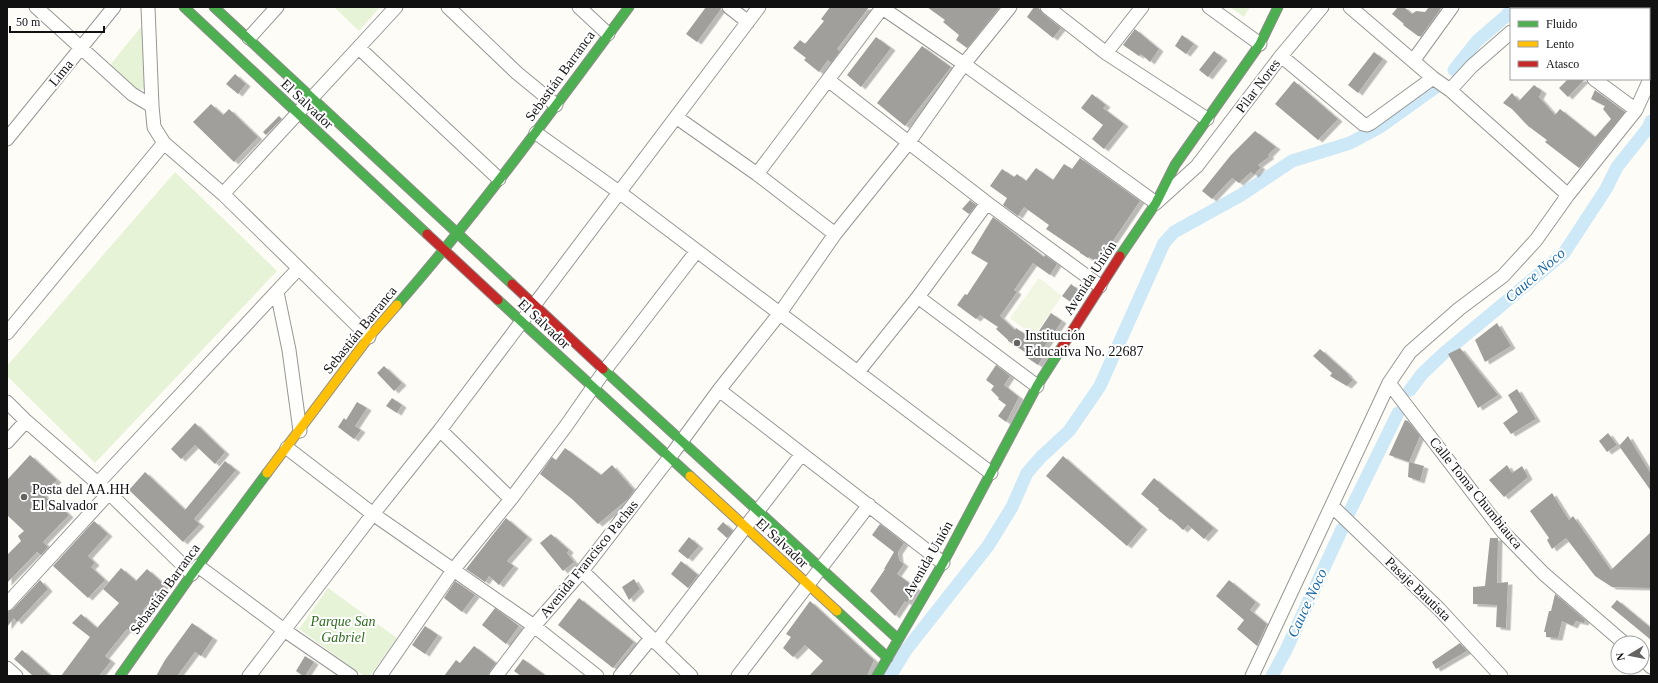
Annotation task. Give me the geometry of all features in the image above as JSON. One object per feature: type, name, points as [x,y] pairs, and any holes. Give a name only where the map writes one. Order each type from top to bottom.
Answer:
[{"type":"street","points":[[36,7],[132,94],[152,106]]},
{"type":"street","name":"Lima","points":[[7,139],[114,7]]},
{"type":"street","points":[[148,7],[154,127],[164,143],[223,194],[369,337]]},
{"type":"street","name":"El Salvador","points":[[184,7],[592,388],[670,457],[745,528],[888,658]]},
{"type":"street","name":"El Salvador","points":[[214,7],[249,38],[533,305],[898,639]]},
{"type":"street","points":[[249,38],[277,7]]},
{"type":"street","points":[[223,194],[396,7]]},
{"type":"street","points":[[448,7],[517,72],[556,105]]},
{"type":"street","points":[[579,7],[608,34]]},
{"type":"street","name":"Sebastián Barranca","points":[[120,676],[195,570],[369,337],[458,234],[536,133],[629,7]]},
{"type":"street","points":[[729,7],[748,22]]},
{"type":"street","points":[[249,676],[373,514],[440,430],[759,7]]},
{"type":"street","points":[[757,174],[881,7],[964,64],[1156,203]]},
{"type":"street","name":"Avenida Francisco Pachas","points":[[496,676],[534,626],[582,571],[670,457],[719,390],[780,313],[835,234],[909,142],[964,64],[1010,7]]},
{"type":"street","points":[[1047,7],[1106,53],[1207,119]]},
{"type":"street","points":[[1106,53],[1142,7]]},
{"type":"street","points":[[1209,7],[1260,44]]},
{"type":"street","name":"Avenida Unión","points":[[877,676],[943,563],[1037,386],[1100,286],[1156,203],[1175,165],[1260,44],[1278,7]]},
{"type":"street","points":[[1350,7],[1433,78],[1450,90],[1568,195]]},
{"type":"street","points":[[1413,61],[1452,7]]},
{"type":"street","name":"Pilar Nores","points":[[1156,203],[1197,166],[1315,9]]},
{"type":"street","points":[[1450,90],[1472,66],[1510,33]]},
{"type":"street","points":[[359,48],[499,179]]},
{"type":"street","points":[[1281,56],[1363,124],[1367,125],[1433,78]]},
{"type":"street","points":[[828,80],[987,203],[1100,286]]},
{"type":"street","points":[[1595,80],[1636,110]]},
{"type":"street","points":[[1252,676],[1390,382],[1410,352],[1459,309],[1503,276],[1536,240],[1568,195],[1636,110],[1650,80]]},
{"type":"street","points":[[676,117],[757,174],[835,234]]},
{"type":"street","points":[[536,133],[619,192],[696,252],[780,313],[991,473]]},
{"type":"street","points":[[7,334],[164,143]]},
{"type":"street","points":[[858,372],[918,297],[987,203]]},
{"type":"street","points":[[380,676],[454,569],[511,499],[605,370],[696,252]]},
{"type":"street","points":[[98,483],[298,269]]},
{"type":"street","points":[[277,292],[289,350],[300,431]]},
{"type":"street","points":[[918,297],[1037,386]]},
{"type":"street","name":"Calle Toma Chumbiauca","points":[[1390,382],[1503,532],[1544,574],[1615,635]]},
{"type":"street","points":[[719,390],[943,563]]},
{"type":"street","points":[[7,402],[26,421],[195,570],[351,676]]},
{"type":"street","points":[[7,442],[26,421]]},
{"type":"street","points":[[440,430],[511,499]]},
{"type":"street","points":[[287,448],[373,514],[534,626],[597,676]]},
{"type":"street","points":[[620,676],[653,640],[745,528],[802,455]]},
{"type":"street","points":[[7,604],[109,493]]},
{"type":"street","points":[[738,676],[869,505]]},
{"type":"street","name":"Pasaje Bautista","points":[[1332,506],[1440,609],[1501,676]]},
{"type":"street","points":[[582,571],[691,676]]},
{"type":"street","points":[[7,668],[16,676]]},
{"type":"green space","points":[[334,7],[380,7],[359,31]]},
{"type":"green space","points":[[1230,7],[1250,7],[1244,17]]},
{"type":"green space","points":[[140,28],[147,28],[145,89],[135,88],[130,85],[110,65]]},
{"type":"green space","points":[[175,172],[277,271],[95,463],[7,376],[7,366]]},
{"type":"green space","points":[[1039,278],[1062,296],[1034,336],[1010,318]]},
{"type":"green space","name":"Parque San Gabriel","points":[[328,588],[397,638],[370,676],[364,676],[299,629]]},
{"type":"building","points":[[706,7],[721,7],[721,9],[697,42],[686,34]]},
{"type":"building","points":[[830,7],[869,7],[837,49],[840,51],[831,63],[828,60],[819,72],[804,60],[806,58],[793,48],[800,40],[805,44],[824,21],[821,19]]},
{"type":"building","points":[[927,7],[1000,7],[967,48],[956,40],[959,35],[943,22],[945,20]]},
{"type":"building","points":[[1034,7],[1038,7],[1042,13],[1061,28],[1053,38],[1027,17]]},
{"type":"building","points":[[1398,7],[1404,7],[1412,14],[1416,11],[1425,12],[1429,7],[1442,7],[1421,36],[1418,36],[1403,25],[1404,24],[1392,14]]},
{"type":"building","points":[[1135,29],[1159,49],[1150,62],[1141,54],[1139,56],[1123,45]]},
{"type":"building","points":[[1182,35],[1194,44],[1186,54],[1175,46]]},
{"type":"building","points":[[876,37],[891,48],[861,87],[847,75]]},
{"type":"building","points":[[922,46],[951,67],[905,126],[877,103]]},
{"type":"building","points":[[1214,51],[1223,58],[1208,77],[1199,70]]},
{"type":"building","points":[[1374,52],[1383,59],[1358,93],[1348,85]]},
{"type":"building","points":[[235,74],[246,84],[238,94],[226,84]]},
{"type":"building","points":[[1567,80],[1584,80],[1568,97],[1559,88]]},
{"type":"building","points":[[1294,81],[1338,119],[1318,140],[1275,104]]},
{"type":"building","points":[[1534,85],[1542,91],[1539,97],[1555,115],[1560,109],[1595,137],[1611,119],[1603,109],[1605,106],[1591,99],[1595,90],[1625,112],[1579,168],[1545,142],[1547,140],[1528,126],[1512,109],[1503,103],[1512,93],[1519,101]]},
{"type":"building","points":[[1092,94],[1106,105],[1103,108],[1124,124],[1104,149],[1092,139],[1103,125],[1081,108]]},
{"type":"building","points":[[211,104],[223,115],[229,109],[258,137],[234,162],[193,122]]},
{"type":"building","points":[[279,116],[282,119],[266,135],[263,132]]},
{"type":"building","points":[[1255,131],[1276,147],[1268,155],[1270,156],[1258,165],[1261,167],[1254,175],[1251,172],[1239,183],[1232,178],[1212,199],[1202,191],[1231,155]]},
{"type":"building","points":[[1080,158],[1140,201],[1098,263],[1080,253],[1046,229],[1049,225],[1024,207],[1018,216],[1003,205],[1007,198],[990,186],[1002,169],[1014,177],[1017,174],[1026,181],[1036,168],[1053,180],[1064,164],[1072,169]]},
{"type":"building","points":[[970,200],[976,205],[969,214],[962,209]]},
{"type":"building","points":[[993,217],[1044,257],[1045,255],[1057,264],[1050,275],[1033,263],[1014,290],[1017,292],[1000,316],[1015,330],[1016,328],[1033,340],[1051,313],[1062,321],[1044,347],[1048,349],[1038,365],[1026,357],[1028,354],[1008,341],[996,329],[998,327],[980,315],[976,319],[957,305],[965,294],[967,295],[988,263],[971,253]]},
{"type":"building","points":[[1071,284],[1080,291],[1072,303],[1062,296]]},
{"type":"building","points":[[1497,323],[1511,346],[1485,362],[1475,340]]},
{"type":"building","points":[[1460,348],[1498,395],[1478,408],[1448,354]]},
{"type":"building","points":[[1320,349],[1353,380],[1347,386],[1330,376],[1332,373],[1313,356]]},
{"type":"building","points":[[996,365],[1010,376],[1004,385],[1019,397],[1006,422],[998,416],[1006,405],[998,399],[999,398],[991,390],[994,386],[986,380]]},
{"type":"building","points":[[384,366],[402,383],[394,391],[377,373]]},
{"type":"building","points":[[1517,389],[1536,419],[1511,434],[1503,423],[1518,412],[1508,395]]},
{"type":"building","points":[[392,398],[402,405],[397,413],[386,406]]},
{"type":"building","points":[[357,402],[367,408],[355,426],[361,430],[354,439],[338,427],[344,418],[346,420]]},
{"type":"building","points":[[1405,420],[1408,421],[1420,436],[1409,462],[1389,455]]},
{"type":"building","points":[[195,423],[225,452],[215,464],[195,445],[181,459],[171,449]]},
{"type":"building","points":[[1608,433],[1617,445],[1607,452],[1599,441]]},
{"type":"building","points":[[1628,436],[1651,474],[1651,491],[1619,446]]},
{"type":"building","points":[[565,448],[601,475],[612,465],[634,490],[628,499],[598,524],[572,499],[540,474],[552,457],[556,460]]},
{"type":"building","points":[[30,455],[57,480],[43,494],[56,507],[59,505],[69,515],[43,542],[48,547],[41,555],[37,552],[7,583],[7,555],[21,541],[18,536],[24,531],[7,515],[7,480]]},
{"type":"building","points":[[1063,456],[1143,527],[1127,546],[1046,476]]},
{"type":"building","points":[[225,461],[236,470],[194,519],[200,524],[183,542],[129,490],[145,472],[185,510]]},
{"type":"building","points":[[1409,462],[1424,466],[1420,481],[1408,477]]},
{"type":"building","points":[[1507,465],[1512,473],[1522,466],[1528,477],[1504,497],[1489,480]]},
{"type":"building","points":[[1154,478],[1214,528],[1204,539],[1188,525],[1183,530],[1141,494]]},
{"type":"building","points":[[1552,493],[1569,520],[1573,516],[1611,570],[1651,532],[1651,588],[1612,587],[1595,576],[1566,538],[1552,549],[1547,540],[1549,538],[1530,511]]},
{"type":"building","points":[[506,518],[528,537],[507,561],[514,566],[499,585],[489,576],[485,582],[466,569]]},
{"type":"building","points":[[94,521],[108,534],[88,556],[95,563],[91,567],[105,580],[88,598],[53,566]]},
{"type":"building","points":[[723,522],[733,531],[727,538],[717,529]]},
{"type":"building","points":[[880,524],[904,543],[898,552],[899,560],[904,564],[897,574],[916,588],[907,603],[905,601],[895,616],[870,591],[885,569],[894,552],[872,535]]},
{"type":"building","points":[[551,534],[569,550],[567,553],[574,562],[563,571],[540,543]]},
{"type":"building","points":[[689,537],[699,546],[688,559],[678,551]]},
{"type":"building","points":[[1490,538],[1498,538],[1497,583],[1508,582],[1506,628],[1496,627],[1497,605],[1473,604],[1473,587],[1485,586]]},
{"type":"building","points":[[681,561],[698,575],[688,588],[671,574]]},
{"type":"building","points":[[121,568],[136,581],[147,569],[165,585],[143,610],[149,614],[131,633],[127,629],[105,656],[111,661],[99,676],[61,676],[90,637],[72,623],[81,614],[97,628],[119,603],[103,589]]},
{"type":"building","points":[[634,579],[640,589],[629,600],[622,587]]},
{"type":"building","points":[[40,580],[48,589],[17,622],[14,618],[7,627],[7,612],[13,609]]},
{"type":"building","points":[[1229,580],[1256,602],[1250,610],[1267,624],[1257,646],[1237,629],[1244,620],[1216,596]]},
{"type":"building","points":[[455,581],[475,595],[462,612],[444,598]]},
{"type":"building","points":[[1555,594],[1585,620],[1584,623],[1576,621],[1573,626],[1562,621],[1558,638],[1546,637],[1546,632],[1544,632]]},
{"type":"building","points":[[579,598],[634,642],[613,668],[558,625]]},
{"type":"building","points":[[1617,600],[1651,628],[1651,640],[1650,635],[1645,635],[1611,607]]},
{"type":"building","points":[[810,601],[874,660],[867,676],[809,676],[823,661],[805,645],[793,657],[783,648],[791,637],[786,634]]},
{"type":"building","points":[[495,608],[519,626],[506,644],[482,625]]},
{"type":"building","points":[[192,623],[213,638],[201,656],[195,652],[177,676],[156,676],[165,660]]},
{"type":"building","points":[[425,626],[438,635],[425,654],[412,645]]},
{"type":"building","points":[[1460,643],[1467,651],[1436,669],[1432,662]]},
{"type":"building","points":[[474,646],[496,663],[488,676],[444,676],[456,660],[460,663]]},
{"type":"building","points":[[22,650],[51,676],[33,676],[14,659]]},
{"type":"building","points":[[305,656],[314,662],[305,676],[303,676],[296,671]]},
{"type":"building","points":[[523,659],[546,676],[521,676],[514,671]]},
{"type":"waterway","points":[[1454,70],[1477,41],[1510,11]]},
{"type":"waterway","points":[[890,676],[906,650],[988,546],[1012,507],[1027,473],[1041,457],[1069,431],[1100,386],[1164,243],[1174,232],[1241,195],[1292,161],[1350,143],[1380,127],[1436,87]]},
{"type":"waterway","name":"Cauce Noco","points":[[1410,390],[1422,374],[1443,354],[1564,253],[1606,189],[1617,167],[1648,128],[1651,121]]},
{"type":"waterway","name":"Cauce Noco","points":[[1349,513],[1398,413]]},
{"type":"waterway","name":"Cauce Noco","points":[[1272,676],[1286,650],[1342,529]]},
{"type":"traffic: fast","points":[[184,7],[427,234]]},
{"type":"traffic: fast","points":[[214,7],[512,284]]},
{"type":"traffic: fast","points":[[397,305],[487,196],[545,121],[629,7]]},
{"type":"traffic: fast","points":[[1120,256],[1156,203],[1175,165],[1260,44],[1278,7]]},
{"type":"traffic: fast","points":[[498,300],[690,476]]},
{"type":"traffic: fast","points":[[877,676],[943,563],[1037,386],[1062,347]]},
{"type":"traffic: fast","points":[[603,369],[898,639]]},
{"type":"traffic: fast","points":[[120,676],[192,574],[267,473]]},
{"type":"traffic: fast","points":[[837,611],[888,658]]},
{"type":"traffic: slow","points":[[267,473],[369,337],[397,305]]},
{"type":"traffic: slow","points":[[690,476],[837,611]]},
{"type":"traffic: jam","points":[[427,234],[498,300]]},
{"type":"traffic: jam","points":[[1062,347],[1120,256]]},
{"type":"traffic: jam","points":[[512,284],[603,369]]},
{"type":"place","name":"Institución Educativa No. 22687","points":[[1017,343]]},
{"type":"place","name":"Posta del AA.HH El Salvador","points":[[24,497]]}]
